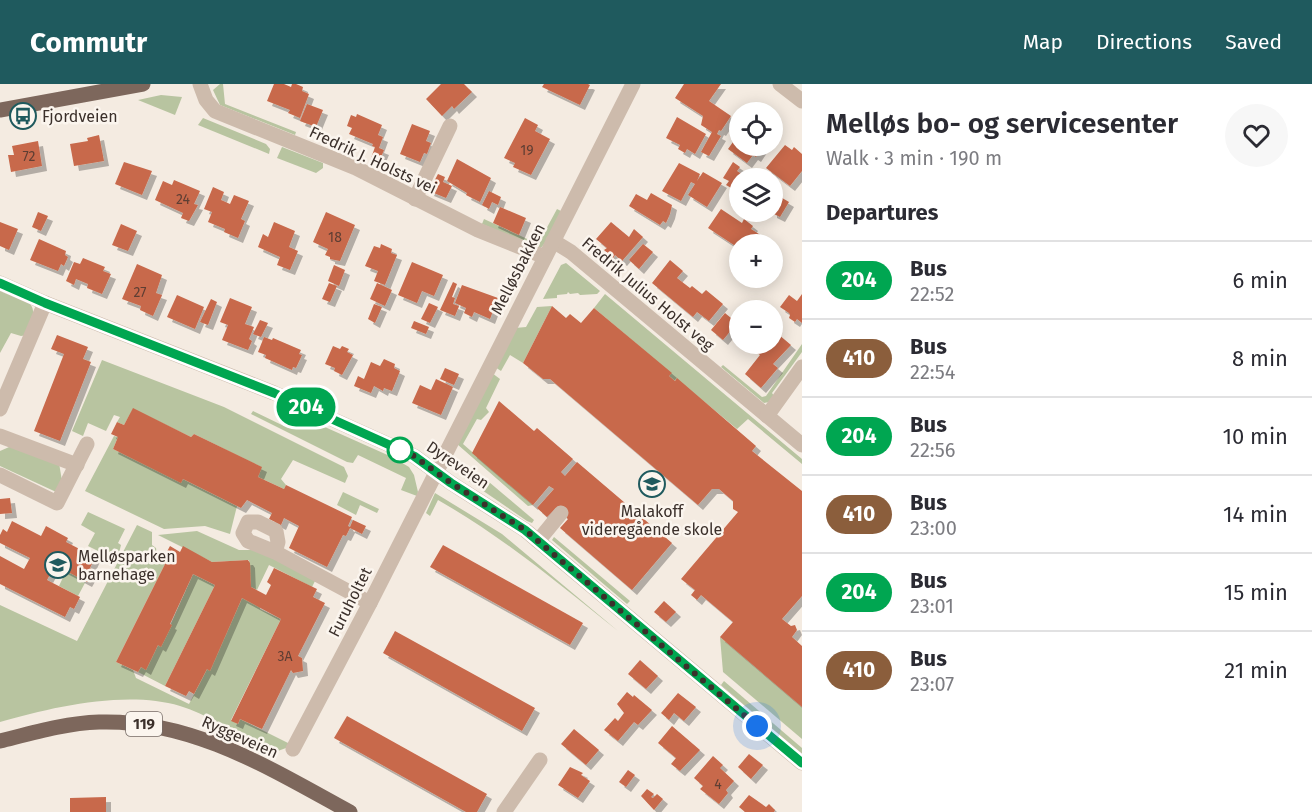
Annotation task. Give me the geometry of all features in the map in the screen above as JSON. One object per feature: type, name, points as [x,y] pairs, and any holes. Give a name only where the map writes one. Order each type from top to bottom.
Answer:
[{"type":"main road","points":[[0,110],[143,84]]},
{"type":"main road","name":"Ryggeveien","points":[[0,741],[61,727],[97,722],[134,723],[168,728],[216,743],[350,812]]},
{"type":"street","name":"Fredrik J. Holsts vei","points":[[200,84],[206,100],[215,111],[356,168],[415,199],[515,246],[545,257]]},
{"type":"street","name":"Melløsbakken","points":[[436,471],[633,84]]},
{"type":"street","points":[[780,84],[802,101]]},
{"type":"street","points":[[415,199],[450,126]]},
{"type":"street","name":"Fredrik Julius Holst veg","points":[[553,241],[571,252],[802,445]]},
{"type":"street","name":"Dyreveien","points":[[0,283],[274,393],[414,456],[451,483],[525,530],[802,763]]},
{"type":"street","points":[[0,409],[45,303]]},
{"type":"street","points":[[768,416],[802,367]]},
{"type":"street","points":[[0,436],[77,465]]},
{"type":"street","points":[[0,476],[57,503],[87,444]]},
{"type":"street","name":"Furuholtet","points":[[293,749],[436,471]]},
{"type":"street","points":[[538,541],[561,513]]},
{"type":"street","points":[[275,552],[370,603]]},
{"type":"street","points":[[504,812],[540,760]]},
{"type":"green space","points":[[223,84],[225,104],[296,132],[295,135],[220,105],[213,90]]},
{"type":"green space","points":[[161,95],[182,97],[175,115],[138,100]]},
{"type":"green space","points":[[203,118],[266,144],[270,149],[269,154],[198,125]]},
{"type":"green space","points":[[282,147],[323,163],[323,168],[316,173],[277,158]]},
{"type":"green space","points":[[557,209],[561,211],[540,249],[482,224],[484,219],[538,244]]},
{"type":"green space","points":[[566,263],[600,291],[597,294],[580,295],[568,292],[557,295],[557,298],[543,299],[561,265]]},
{"type":"green space","points":[[0,291],[29,303],[33,314],[27,335],[11,333],[0,353]]},
{"type":"green space","points":[[605,294],[802,459],[802,464],[748,419],[737,429],[677,379],[675,381],[669,376],[671,373],[594,308]]},
{"type":"green space","points":[[552,306],[523,363],[510,355],[501,371],[495,367],[515,328],[526,327],[537,307]]},
{"type":"green space","points":[[802,344],[802,352],[772,393],[774,396],[769,402],[764,403],[721,367],[723,365],[762,397],[766,396]]},
{"type":"green space","points":[[102,360],[224,407],[344,467],[348,476],[345,483],[293,460],[281,479],[286,485],[284,489],[258,477],[261,467],[194,434],[191,437],[133,409],[124,425],[117,422],[120,417],[114,415],[106,431],[88,423],[83,436],[72,431]]},
{"type":"green space","points":[[492,373],[500,379],[486,408],[489,412],[481,420],[477,419],[463,444],[533,505],[528,506],[457,444]]},
{"type":"green space","points":[[253,411],[284,426],[293,427],[298,415],[392,457],[409,467],[414,475],[417,496],[401,490],[406,478],[358,455],[353,463],[347,462],[251,414]]},
{"type":"green space","points":[[114,436],[118,437],[113,449],[181,482],[183,479],[237,506],[230,534],[205,526],[164,529],[85,491]]},
{"type":"green space","points":[[16,444],[59,463],[63,487],[59,491],[54,491],[0,466],[0,451]]},
{"type":"green space","points":[[464,467],[489,482],[534,520],[532,523],[460,475]]},
{"type":"green space","points":[[343,492],[379,509],[377,513],[360,505],[356,515],[337,505]]},
{"type":"green space","points":[[435,493],[502,534],[618,631],[530,562],[462,514],[438,500],[430,516],[426,513]]},
{"type":"green space","points":[[88,512],[125,529],[118,543],[121,545],[119,553],[108,556],[88,546],[95,533],[81,525]]},
{"type":"green space","points":[[137,525],[152,532],[152,545],[156,548],[157,555],[167,560],[116,662],[133,670],[136,678],[189,704],[207,669],[210,670],[242,598],[260,607],[281,619],[231,720],[238,724],[240,719],[290,744],[286,748],[275,752],[204,715],[159,701],[90,702],[0,722],[0,605],[77,641]]},
{"type":"green space","points":[[197,531],[239,550],[257,550],[316,579],[312,587],[269,565],[257,590],[251,587],[249,560],[212,562],[158,535]]},
{"type":"green space","points":[[554,537],[630,601],[627,604],[552,540]]},
{"type":"green space","points":[[66,571],[86,581],[78,596],[59,586]]},
{"type":"green space","points":[[193,574],[215,585],[165,686],[138,672],[141,667],[146,669],[158,645],[161,646]]},
{"type":"green space","points":[[720,637],[802,707],[802,739],[723,672]]},
{"type":"green space","points":[[724,681],[802,748],[802,755],[721,685]]},
{"type":"building","points":[[274,84],[291,87],[292,84],[296,84],[303,87],[302,91],[309,94],[300,118],[288,113],[290,110],[267,101]]},
{"type":"building","points":[[441,84],[464,84],[472,92],[454,109],[452,106],[442,116],[426,99]]},
{"type":"building","points":[[544,84],[590,85],[580,105],[542,87]]},
{"type":"building","points":[[684,84],[721,84],[709,101],[729,115],[729,119],[721,131],[719,130],[717,134],[721,136],[709,156],[701,152],[712,132],[701,125],[703,116],[675,98]]},
{"type":"building","points":[[307,104],[323,110],[316,127],[300,121]]},
{"type":"building","points":[[357,114],[382,125],[378,135],[383,137],[379,148],[384,150],[378,164],[370,161],[375,147],[372,146],[373,144],[349,134],[352,128],[347,126],[351,115],[356,117]]},
{"type":"building","points":[[677,117],[706,134],[695,154],[687,149],[685,153],[678,149],[680,145],[666,138]]},
{"type":"building","points":[[525,118],[538,125],[535,131],[550,139],[531,175],[513,167],[515,163],[504,158]]},
{"type":"building","points":[[412,124],[430,131],[426,141],[431,143],[427,154],[424,153],[420,162],[400,154]]},
{"type":"building","points":[[99,135],[104,161],[74,166],[70,144],[88,141],[87,138]]},
{"type":"building","points":[[38,141],[42,166],[11,172],[8,155],[14,155],[12,146]]},
{"type":"building","points":[[785,145],[792,150],[794,147],[802,154],[802,171],[790,186],[783,181],[783,168],[766,168],[776,156],[783,156]]},
{"type":"building","points":[[738,156],[752,156],[747,163]]},
{"type":"building","points":[[457,159],[491,178],[480,202],[447,181]]},
{"type":"building","points":[[124,162],[152,171],[142,195],[115,184]]},
{"type":"building","points":[[733,162],[740,167],[739,168],[729,168]]},
{"type":"building","points":[[679,163],[700,174],[697,181],[703,172],[722,183],[707,207],[688,195],[695,184],[691,182],[681,201],[662,191]]},
{"type":"building","points":[[729,168],[729,181],[723,178]]},
{"type":"building","points":[[438,174],[445,177],[443,182],[452,186],[446,198],[429,191]]},
{"type":"building","points":[[174,180],[200,191],[194,204],[198,205],[189,221],[181,218],[183,213],[155,200],[163,181],[172,185]]},
{"type":"building","points":[[213,187],[224,192],[221,200],[230,204],[234,195],[249,201],[241,219],[245,221],[238,238],[224,232],[225,229],[208,222],[212,212],[204,209]]},
{"type":"building","points":[[489,191],[501,197],[498,205],[492,202],[489,209],[482,205]]},
{"type":"building","points":[[651,193],[672,205],[666,223],[663,221],[660,225],[629,206],[636,194],[647,200]]},
{"type":"building","points":[[783,198],[789,202],[783,212]]},
{"type":"building","points":[[500,207],[526,218],[519,235],[493,223]]},
{"type":"building","points":[[721,209],[729,214],[729,222],[748,222],[753,226],[751,229],[759,234],[729,234],[729,242],[708,228]]},
{"type":"building","points":[[38,212],[48,216],[41,231],[32,227]]},
{"type":"building","points":[[326,212],[355,225],[340,261],[330,259],[325,255],[328,249],[313,242]]},
{"type":"building","points":[[0,222],[18,229],[9,250],[0,246]]},
{"type":"building","points":[[274,222],[295,231],[289,247],[298,251],[290,270],[277,265],[280,257],[258,247],[263,234],[268,237]]},
{"type":"building","points":[[611,222],[629,237],[634,229],[643,237],[622,261],[615,255],[613,258],[604,250],[607,248],[596,239]]},
{"type":"building","points":[[121,224],[137,231],[128,251],[112,245]]},
{"type":"building","points":[[39,239],[66,251],[65,255],[68,257],[64,266],[61,264],[58,271],[30,260]]},
{"type":"building","points":[[381,244],[392,249],[391,253],[397,255],[385,285],[374,281],[378,271],[365,266],[374,246],[380,248]]},
{"type":"building","points":[[643,244],[653,252],[639,269],[629,260]]},
{"type":"building","points":[[83,258],[105,267],[103,271],[111,274],[102,294],[87,288],[88,284],[76,279],[74,285],[66,281],[74,262],[80,264]]},
{"type":"building","points":[[670,260],[683,271],[677,278],[702,294],[706,290],[723,304],[709,321],[697,312],[693,317],[652,283]]},
{"type":"building","points":[[412,262],[443,275],[434,296],[422,291],[417,303],[398,295]]},
{"type":"building","points":[[137,264],[162,275],[156,293],[162,295],[153,316],[140,310],[141,306],[122,299]]},
{"type":"building","points":[[334,265],[345,270],[339,286],[328,281]]},
{"type":"building","points":[[453,282],[457,284],[452,297],[455,298],[453,304],[459,306],[455,316],[440,310]]},
{"type":"building","points":[[329,283],[337,286],[330,302],[322,299]]},
{"type":"building","points":[[377,283],[392,290],[385,306],[370,299]]},
{"type":"building","points":[[462,285],[498,298],[490,319],[474,312],[472,317],[464,313],[466,308],[455,303]]},
{"type":"building","points":[[802,294],[802,323],[797,319],[795,322],[789,318],[789,313],[783,309],[783,303],[789,295],[797,301]]},
{"type":"building","points":[[177,295],[204,307],[195,329],[167,317]]},
{"type":"building","points":[[230,298],[252,307],[245,324],[254,327],[249,339],[252,341],[248,350],[222,340],[228,325],[220,322]]},
{"type":"building","points":[[211,299],[217,302],[208,325],[200,322]]},
{"type":"building","points":[[429,303],[438,307],[430,323],[421,319]]},
{"type":"building","points":[[374,304],[382,307],[375,323],[368,319]]},
{"type":"building","points":[[552,306],[566,318],[570,314],[581,323],[594,308],[672,373],[669,376],[675,381],[677,378],[756,446],[752,451],[802,491],[802,596],[782,619],[791,626],[795,625],[797,630],[792,637],[802,646],[802,707],[720,637],[733,622],[701,595],[697,600],[691,595],[695,590],[681,579],[738,512],[733,509],[733,501],[719,489],[712,489],[698,505],[550,379],[543,379],[523,363]]},
{"type":"building","points":[[725,313],[729,316],[729,333],[723,340],[711,330]]},
{"type":"building","points":[[260,320],[268,323],[261,337],[253,334]]},
{"type":"building","points":[[414,321],[429,327],[426,334],[411,328]]},
{"type":"building","points":[[57,335],[88,347],[83,359],[91,362],[60,441],[34,431],[64,354],[51,349]]},
{"type":"building","points":[[264,337],[272,340],[273,338],[301,350],[299,354],[302,355],[296,368],[293,367],[292,370],[265,358],[266,355],[258,352]]},
{"type":"building","points":[[783,338],[791,345],[783,353]]},
{"type":"building","points":[[333,346],[349,349],[347,352],[353,355],[342,375],[334,371],[335,368],[325,364]]},
{"type":"building","points":[[782,354],[773,364],[778,368],[761,388],[745,374],[760,355]]},
{"type":"building","points":[[384,359],[395,364],[394,368],[400,371],[392,391],[384,388],[383,391],[374,386],[371,393],[354,386],[358,376],[364,379],[371,362],[380,366]]},
{"type":"building","points":[[445,368],[459,374],[454,385],[440,379]]},
{"type":"building","points":[[436,379],[453,387],[441,415],[412,403],[420,385],[431,390]]},
{"type":"building","points":[[499,401],[534,431],[537,428],[573,459],[561,472],[565,476],[577,462],[672,543],[632,590],[560,528],[568,519],[556,508],[547,517],[537,508],[554,489],[549,486],[533,505],[472,453]]},
{"type":"building","points":[[133,408],[191,437],[194,434],[262,467],[258,477],[284,489],[286,485],[352,517],[348,526],[350,527],[353,520],[366,526],[362,534],[350,528],[346,536],[343,535],[327,567],[289,548],[299,526],[284,518],[281,525],[269,519],[272,513],[247,500],[241,508],[183,479],[181,483],[113,449],[118,437],[111,434],[117,422],[124,425]]},
{"type":"building","points":[[10,498],[12,513],[0,514],[0,499]]},
{"type":"building","points":[[12,521],[41,536],[46,526],[68,538],[66,542],[95,557],[90,568],[94,570],[87,582],[55,565],[47,580],[80,597],[74,609],[70,607],[65,617],[0,584],[0,556],[24,569],[30,558],[0,543],[3,529],[7,532]]},
{"type":"building","points":[[443,545],[583,623],[570,645],[430,567]]},
{"type":"building","points":[[170,546],[180,552],[183,546],[212,562],[248,560],[251,587],[266,595],[271,585],[267,582],[274,568],[317,589],[313,597],[325,603],[298,656],[302,658],[303,671],[293,673],[291,670],[262,729],[240,719],[238,724],[231,721],[281,619],[242,598],[210,671],[207,669],[194,694],[189,691],[186,696],[165,686],[215,585],[193,574],[170,624],[172,625],[161,647],[158,645],[146,670],[141,667],[138,672],[116,662],[167,560],[163,559]]},
{"type":"building","points":[[664,601],[676,612],[666,622],[654,612]]},
{"type":"building","points":[[395,631],[535,708],[522,731],[383,653]]},
{"type":"building","points":[[640,660],[658,676],[646,689],[628,674]]},
{"type":"building","points":[[627,692],[652,710],[638,725],[634,722],[618,741],[604,730],[615,718],[618,721],[624,713],[617,704]]},
{"type":"building","points":[[678,693],[696,707],[684,721],[674,713],[669,720],[661,713]]},
{"type":"building","points":[[347,716],[487,794],[477,812],[466,812],[334,738]]},
{"type":"building","points":[[672,726],[700,750],[680,771],[671,764],[676,758],[658,743]]},
{"type":"building","points":[[574,729],[599,750],[586,765],[561,744]]},
{"type":"building","points":[[749,754],[763,765],[751,779],[738,767]]},
{"type":"building","points":[[713,756],[723,765],[720,768],[734,781],[719,804],[700,789],[703,786],[694,778]]},
{"type":"building","points":[[570,767],[583,773],[581,775],[590,781],[578,798],[558,785]]},
{"type":"building","points":[[628,770],[635,775],[626,787],[619,782]]},
{"type":"building","points":[[647,789],[654,794],[651,797],[657,794],[663,799],[654,810],[641,796]]},
{"type":"building","points":[[749,795],[766,807],[769,804],[775,810],[774,812],[745,812],[739,807]]},
{"type":"building","points":[[106,797],[106,812],[70,812],[70,798]]},
{"type":"bus line","name":"204","points":[[0,283],[274,393],[414,456],[451,483],[525,530],[802,763]]},
{"type":"place","name":"Fjordveien","points":[[23,116]]},
{"type":"place","name":"Malakoff videregående skole","points":[[652,484]]},
{"type":"place","name":"Melløsparken barnehage","points":[[58,565]]},
{"type":"route","points":[[400,450],[392,446],[414,456],[451,483],[525,530],[757,726]]}]
